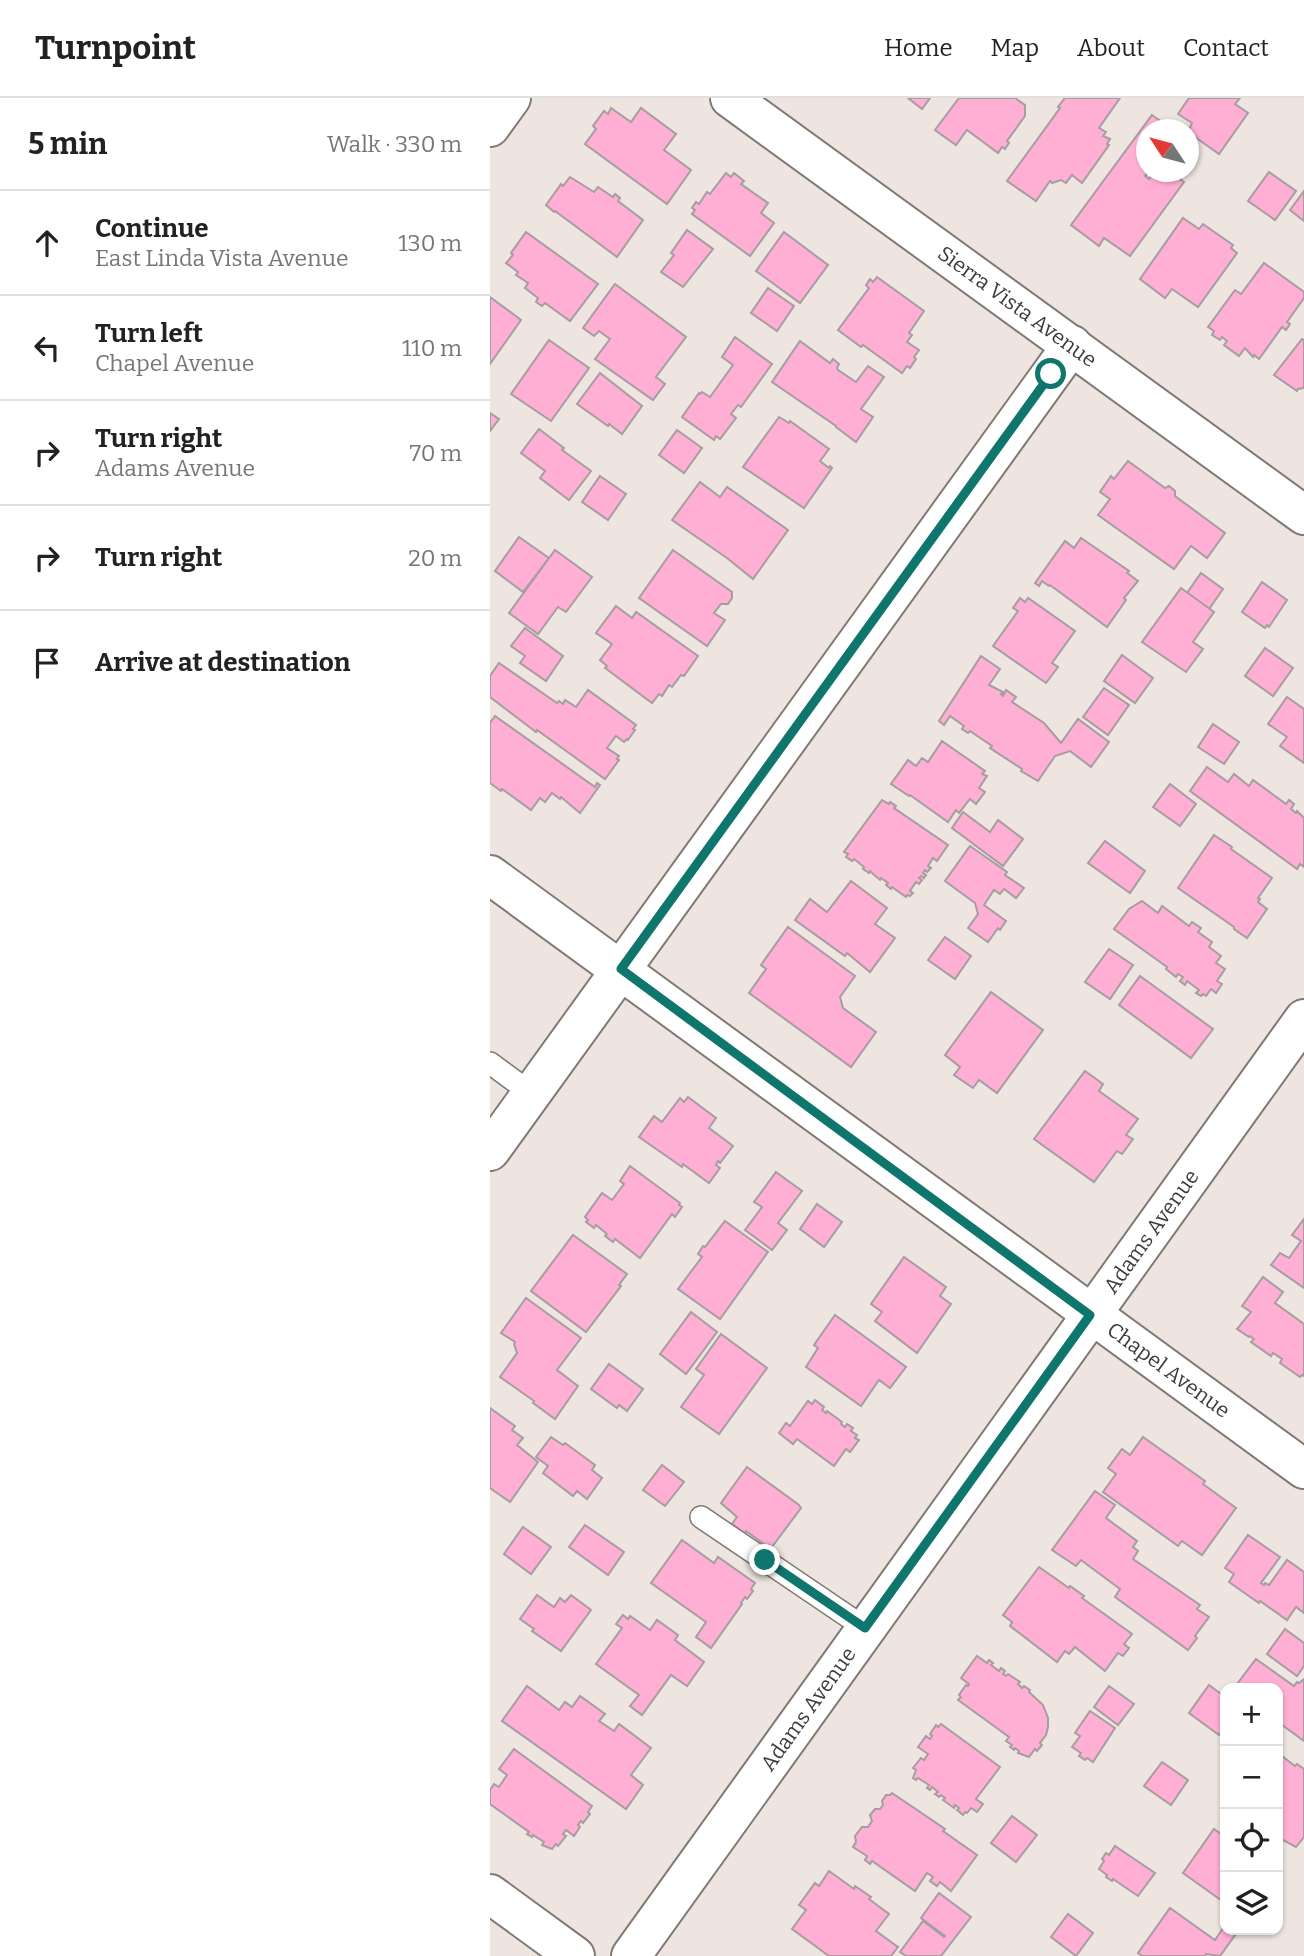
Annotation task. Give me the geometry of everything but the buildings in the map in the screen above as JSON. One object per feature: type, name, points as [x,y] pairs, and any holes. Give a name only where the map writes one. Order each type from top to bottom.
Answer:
[{"type":"street","points":[[490,127],[511,98]]},
{"type":"street","name":"Sierra Vista Avenue","points":[[730,98],[1304,515]]},
{"type":"street","points":[[490,1151],[1072,345]]},
{"type":"street","name":"Chapel Avenue","points":[[490,874],[1304,1469]]},
{"type":"street","name":"Adams Avenue","points":[[631,1956],[1304,1019]]},
{"type":"street","points":[[490,1894],[575,1956]]},
{"type":"lane","points":[[490,1063],[532,1094]]},
{"type":"lane","points":[[701,1517],[865,1628]]},
{"type":"route","points":[[765,1560],[865,1628],[1090,1315],[621,969],[1051,374]]}]
